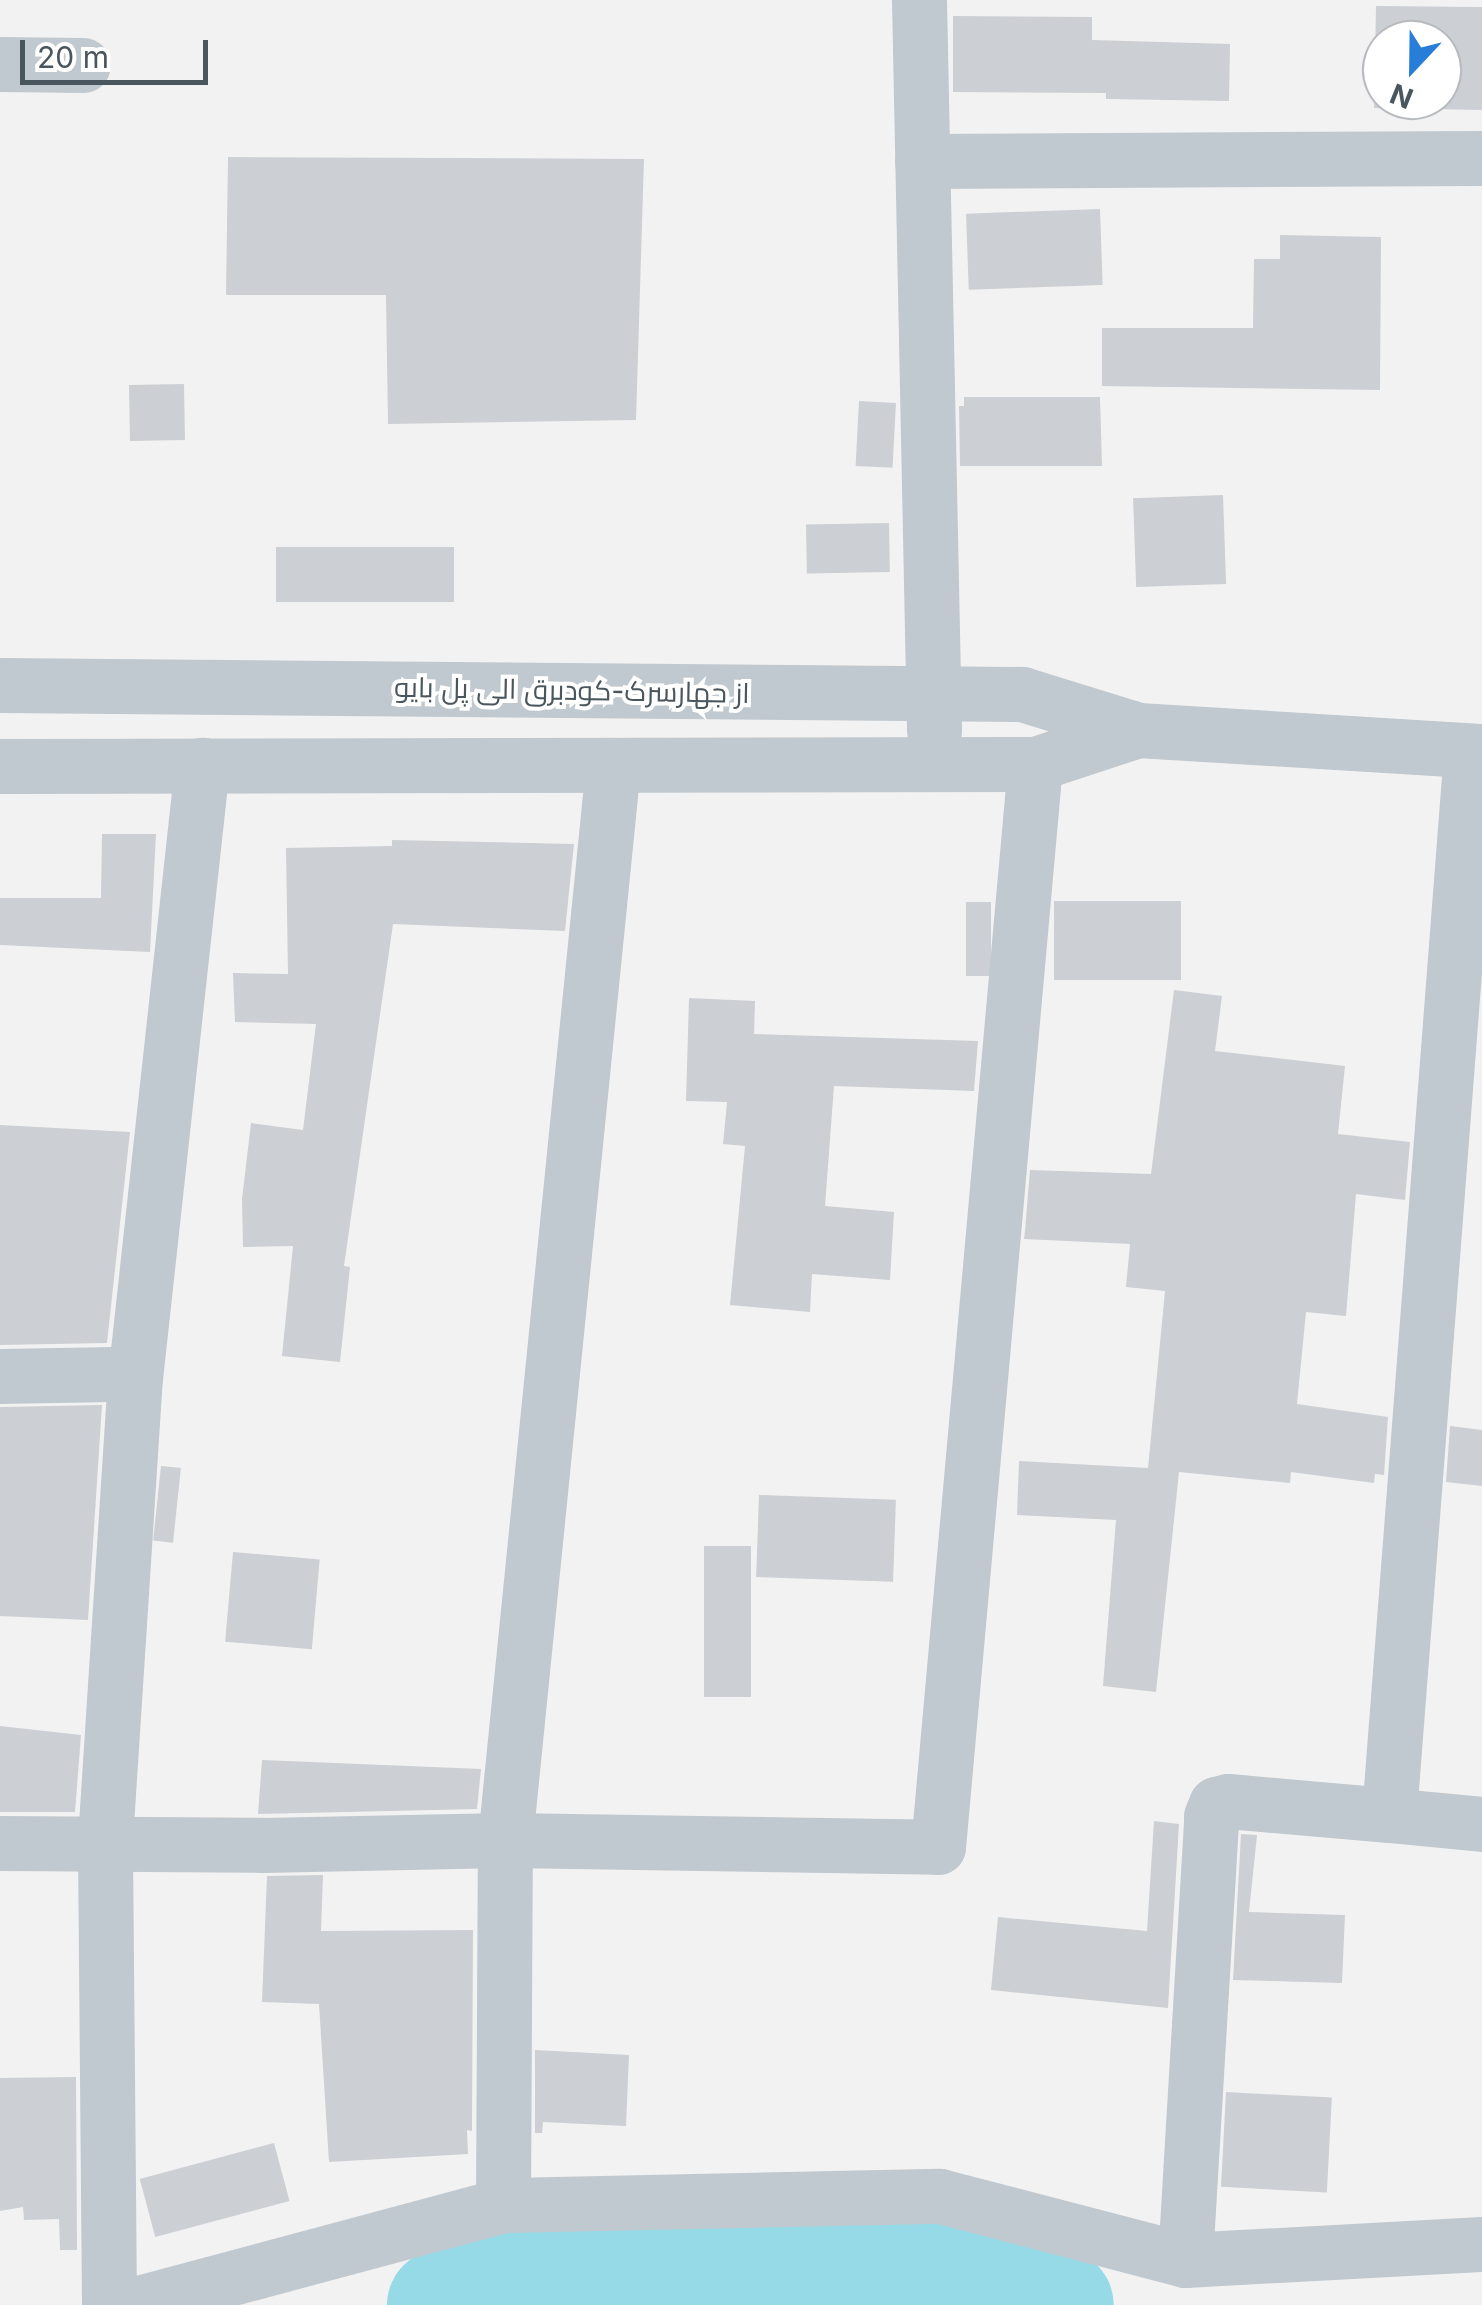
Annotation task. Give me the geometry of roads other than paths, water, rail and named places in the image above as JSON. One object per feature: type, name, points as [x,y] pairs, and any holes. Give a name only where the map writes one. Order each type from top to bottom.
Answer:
[{"type":"street","points":[[919,0],[935,764]]},
{"type":"street","points":[[0,64],[83,65]]},
{"type":"street","points":[[922,160],[1482,158]]},
{"type":"street","name":"از جهارسرک-کودبرق الی پل بایو","points":[[0,685],[1022,694],[1138,730],[1477,751]]},
{"type":"street","name":"از جهارسرک-کودبرق الی پل بایو","points":[[0,766],[1035,764],[1138,730]]},
{"type":"street","points":[[1389,1815],[1477,751]]},
{"type":"street","points":[[0,1843],[106,1840],[262,1845],[505,1840],[938,1846],[1035,764]]},
{"type":"street","points":[[110,2305],[106,1840],[135,1378],[202,765]]},
{"type":"street","points":[[502,2205],[505,1840],[614,765]]},
{"type":"street","points":[[0,1376],[114,1374],[135,1378]]},
{"type":"street","points":[[1185,2260],[1211,1816],[1216,1804],[1228,1801],[1482,1824]]},
{"type":"street","points":[[131,2305],[502,2205],[940,2196],[1185,2260],[1482,2244]]},
{"type":"waterway","points":[[443,2305],[647,2254],[902,2250],[1058,2305]]}]
